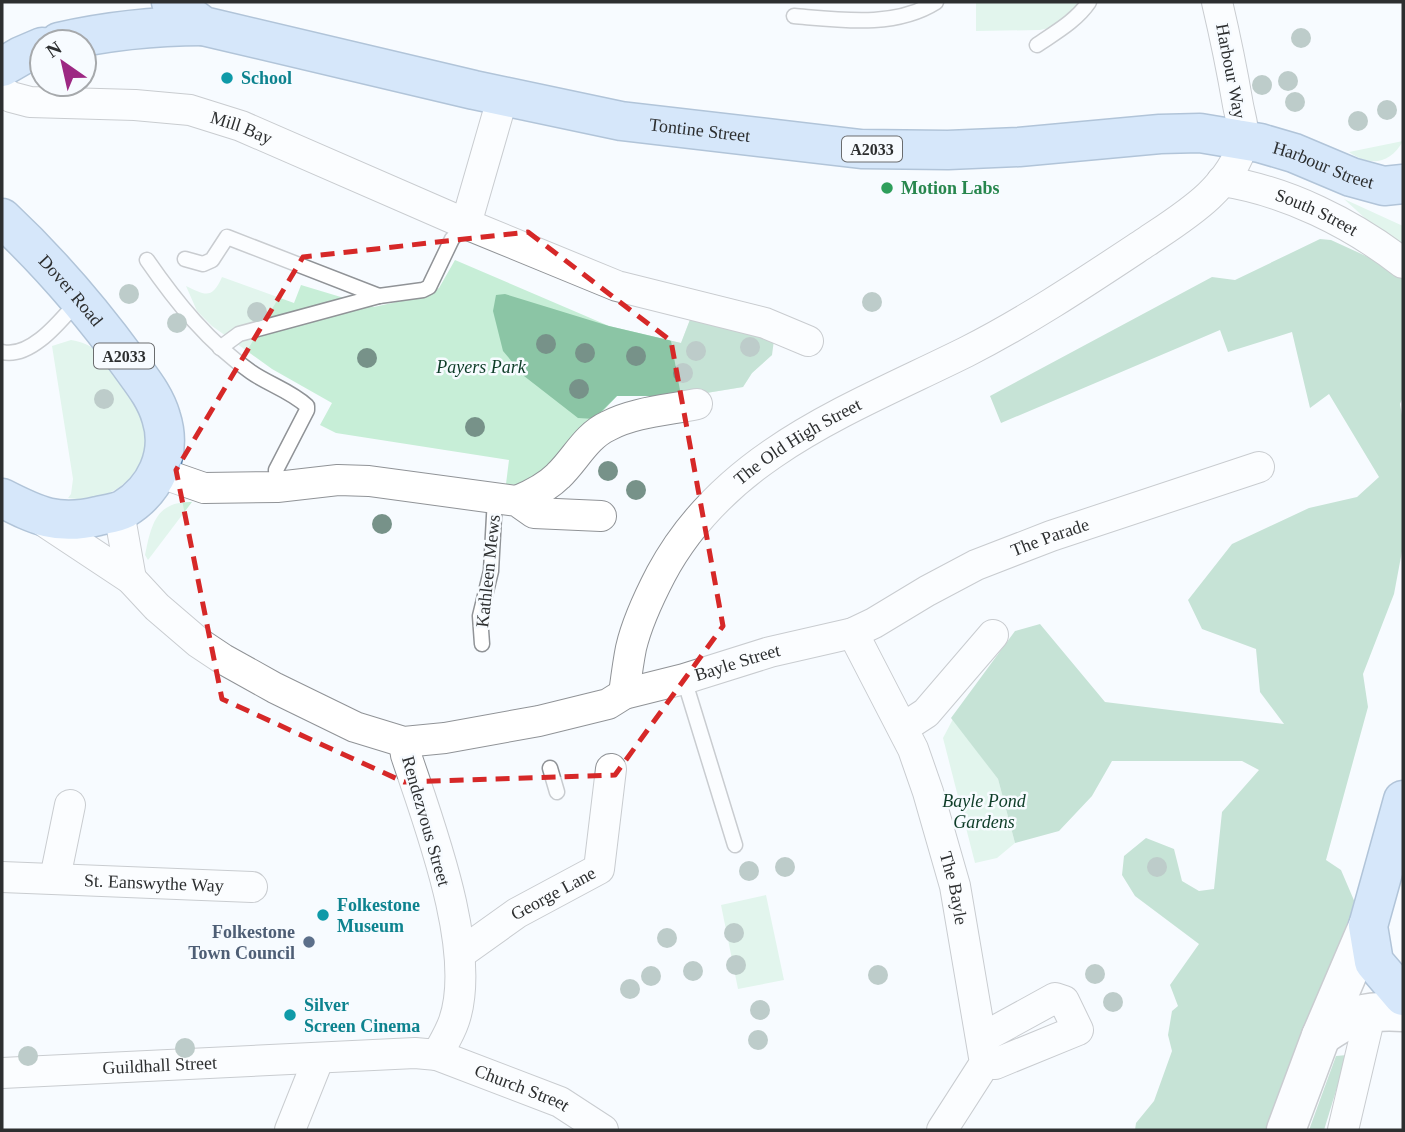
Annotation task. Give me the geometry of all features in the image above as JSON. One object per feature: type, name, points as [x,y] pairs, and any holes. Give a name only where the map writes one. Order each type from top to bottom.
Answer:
[{"type":"main road","name":"Tontine Street","points":[[171,2],[203,26],[621,121],[862,149],[1019,148],[1160,134],[1199,133],[1244,139]]},
{"type":"main road","name":"A2033","points":[[98,35],[127,29],[203,26]]},
{"type":"main road","points":[[2,71],[28,55]]},
{"type":"main road","name":"Harbour Street","points":[[1244,139],[1294,153],[1351,177],[1384,186],[1403,184]]},
{"type":"main road","name":"Dover Road","points":[[2,218],[79,300],[154,397],[162,420],[164,445],[158,472],[142,495],[119,512]]},
{"type":"main road","name":"A2033","points":[[2,498],[37,516],[67,522],[119,512]]},
{"type":"main road","points":[[1403,800],[1396,854],[1368,926],[1374,962],[1403,996]]},
{"type":"street","name":"Harbour Way","points":[[1217,2],[1244,139]]},
{"type":"street","name":"Mill Bay","points":[[2,71],[11,97],[30,102],[135,105],[190,110],[241,126],[617,286],[765,323],[808,341]]},
{"type":"street","points":[[466,224],[503,96]]},
{"type":"street","name":"The Old High Street","points":[[624,694],[631,647],[649,597],[677,545],[731,485],[759,462],[810,428],[966,352],[1049,306],[1186,216],[1222,181],[1244,139]]},
{"type":"street","name":"South Street","points":[[1222,181],[1239,183],[1330,216],[1403,263]]},
{"type":"street","points":[[158,472],[204,488],[276,486],[315,481],[369,481],[506,499],[532,494],[557,477],[593,436],[607,426],[625,419],[698,404]]},
{"type":"street","name":"The Parade","points":[[853,633],[874,624],[976,565],[1051,536],[1259,467]]},
{"type":"street","points":[[506,499],[534,513],[601,516]]},
{"type":"street","points":[[119,512],[131,579]]},
{"type":"street","name":"Rendezvous Street","points":[[37,516],[131,579],[157,607],[199,643],[223,659],[355,727],[404,742],[433,837],[461,953],[460,984],[454,1020],[438,1055]]},
{"type":"street","name":"Bayle Street","points":[[624,694],[684,679],[769,652],[853,633]]},
{"type":"street","name":"The Bayle","points":[[853,633],[903,728],[921,772],[956,886],[984,1050],[942,1130]]},
{"type":"street","points":[[903,728],[926,713],[993,635]]},
{"type":"street","points":[[404,742],[541,729],[608,704],[624,694]]},
{"type":"street","name":"George Lane","points":[[461,953],[517,914],[599,869],[611,769]]},
{"type":"street","points":[[55,878],[70,805]]},
{"type":"street","name":"St. Eanswythe Way","points":[[2,877],[252,887]]},
{"type":"street","points":[[1286,1130],[1321,1036],[1368,926]]},
{"type":"street","points":[[1321,1036],[1341,1022],[1362,1013],[1376,1010],[1403,1012]]},
{"type":"street","points":[[1343,1130],[1367,1028]]},
{"type":"street","points":[[290,1130],[318,1060],[415,1053],[438,1055]]},
{"type":"street","name":"Church Street","points":[[438,1055],[560,1102],[603,1130]]},
{"type":"street","name":"Guildhall Street","points":[[2,1073],[318,1060]]},
{"type":"lane","points":[[794,16],[863,22],[922,10],[936,2]]},
{"type":"lane","points":[[1037,45],[1065,27],[1089,2]]},
{"type":"lane","points":[[220,348],[239,334],[379,296],[429,287],[452,239],[466,224]]},
{"type":"lane","points":[[185,259],[203,264],[212,260],[227,237],[379,296]]},
{"type":"lane","points":[[147,260],[200,329],[220,348],[251,373],[307,406],[276,470],[276,486]]},
{"type":"lane","points":[[2,352],[6,354],[22,350],[46,336],[79,300]]},
{"type":"lane","name":"Kathleen Mews","points":[[482,644],[480,616],[506,499]]},
{"type":"lane","points":[[684,679],[735,845]]},
{"type":"lane","points":[[550,768],[556,792]]},
{"type":"highlighted area","points":[[528,232],[671,341],[723,626],[615,775],[404,782],[222,699],[176,470],[303,257]]},
{"type":"green space","points":[[976,2],[1089,2],[1063,25],[1040,30],[976,31]]},
{"type":"green space","points":[[1403,141],[1392,155],[1379,161],[1364,160],[1349,152]]},
{"type":"green space","points":[[1344,199],[1403,226],[1403,246],[1378,230]]},
{"type":"green space","points":[[1320,239],[1331,240],[1403,273],[1403,397],[1400,404],[1403,421],[1403,546],[1394,594],[1363,674],[1368,707],[1326,860],[1341,870],[1356,905],[1278,1130],[1135,1130],[1136,1123],[1154,1101],[1172,1051],[1168,1035],[1172,1011],[1178,1006],[1170,985],[1199,944],[1135,896],[1122,875],[1124,856],[1146,838],[1174,849],[1182,881],[1199,891],[1214,889],[1222,812],[1259,770],[1242,761],[1112,761],[1092,796],[1059,831],[1015,843],[998,779],[951,718],[1015,631],[1040,624],[1105,702],[1284,724],[1260,692],[1256,649],[1202,629],[1188,600],[1232,544],[1309,508],[1357,497],[1379,477],[1329,394],[1310,408],[1292,332],[1228,352],[1220,330],[1001,423],[990,396],[1212,277],[1235,280]]},
{"type":"green space","name":"Payers Park","points":[[455,260],[609,326],[681,343],[691,317],[705,318],[724,329],[753,324],[772,355],[752,373],[743,387],[688,396],[617,396],[545,474],[520,485],[506,484],[509,460],[336,433],[320,425],[332,403],[272,369],[212,326],[197,311],[186,286],[207,294],[215,289],[222,277],[294,303],[301,285],[374,307],[419,297],[439,288]]},
{"type":"green space","points":[[505,294],[609,326],[681,343],[691,317],[705,318],[724,329],[753,324],[774,340],[772,355],[752,373],[743,387],[688,396],[617,396],[594,419],[578,418],[524,376],[503,351],[493,311],[496,295]]},
{"type":"green space","points":[[71,340],[91,347],[103,359],[128,390],[140,411],[145,429],[145,447],[140,463],[131,477],[119,488],[87,499],[68,498],[73,479],[52,346]]},
{"type":"green space","points":[[192,502],[148,560],[145,555],[147,544],[157,517],[170,506]]},
{"type":"green space","name":"Bayle Pond Gardens","points":[[953,719],[998,779],[1015,843],[997,858],[975,863],[943,738]]},
{"type":"green space","points":[[766,895],[784,980],[738,989],[721,905]]},
{"type":"green space","points":[[1347,1055],[1324,1130],[1309,1130],[1336,1056]]},
{"type":"place","name":"School","points":[[227,78]]},
{"type":"place","name":"Motion Labs","points":[[887,188]]},
{"type":"place","name":"Folkestone Museum","points":[[323,915]]},
{"type":"place","name":"Folkestone Town Council","points":[[309,942]]},
{"type":"place","name":"Silver Screen Cinema","points":[[290,1015]]}]
